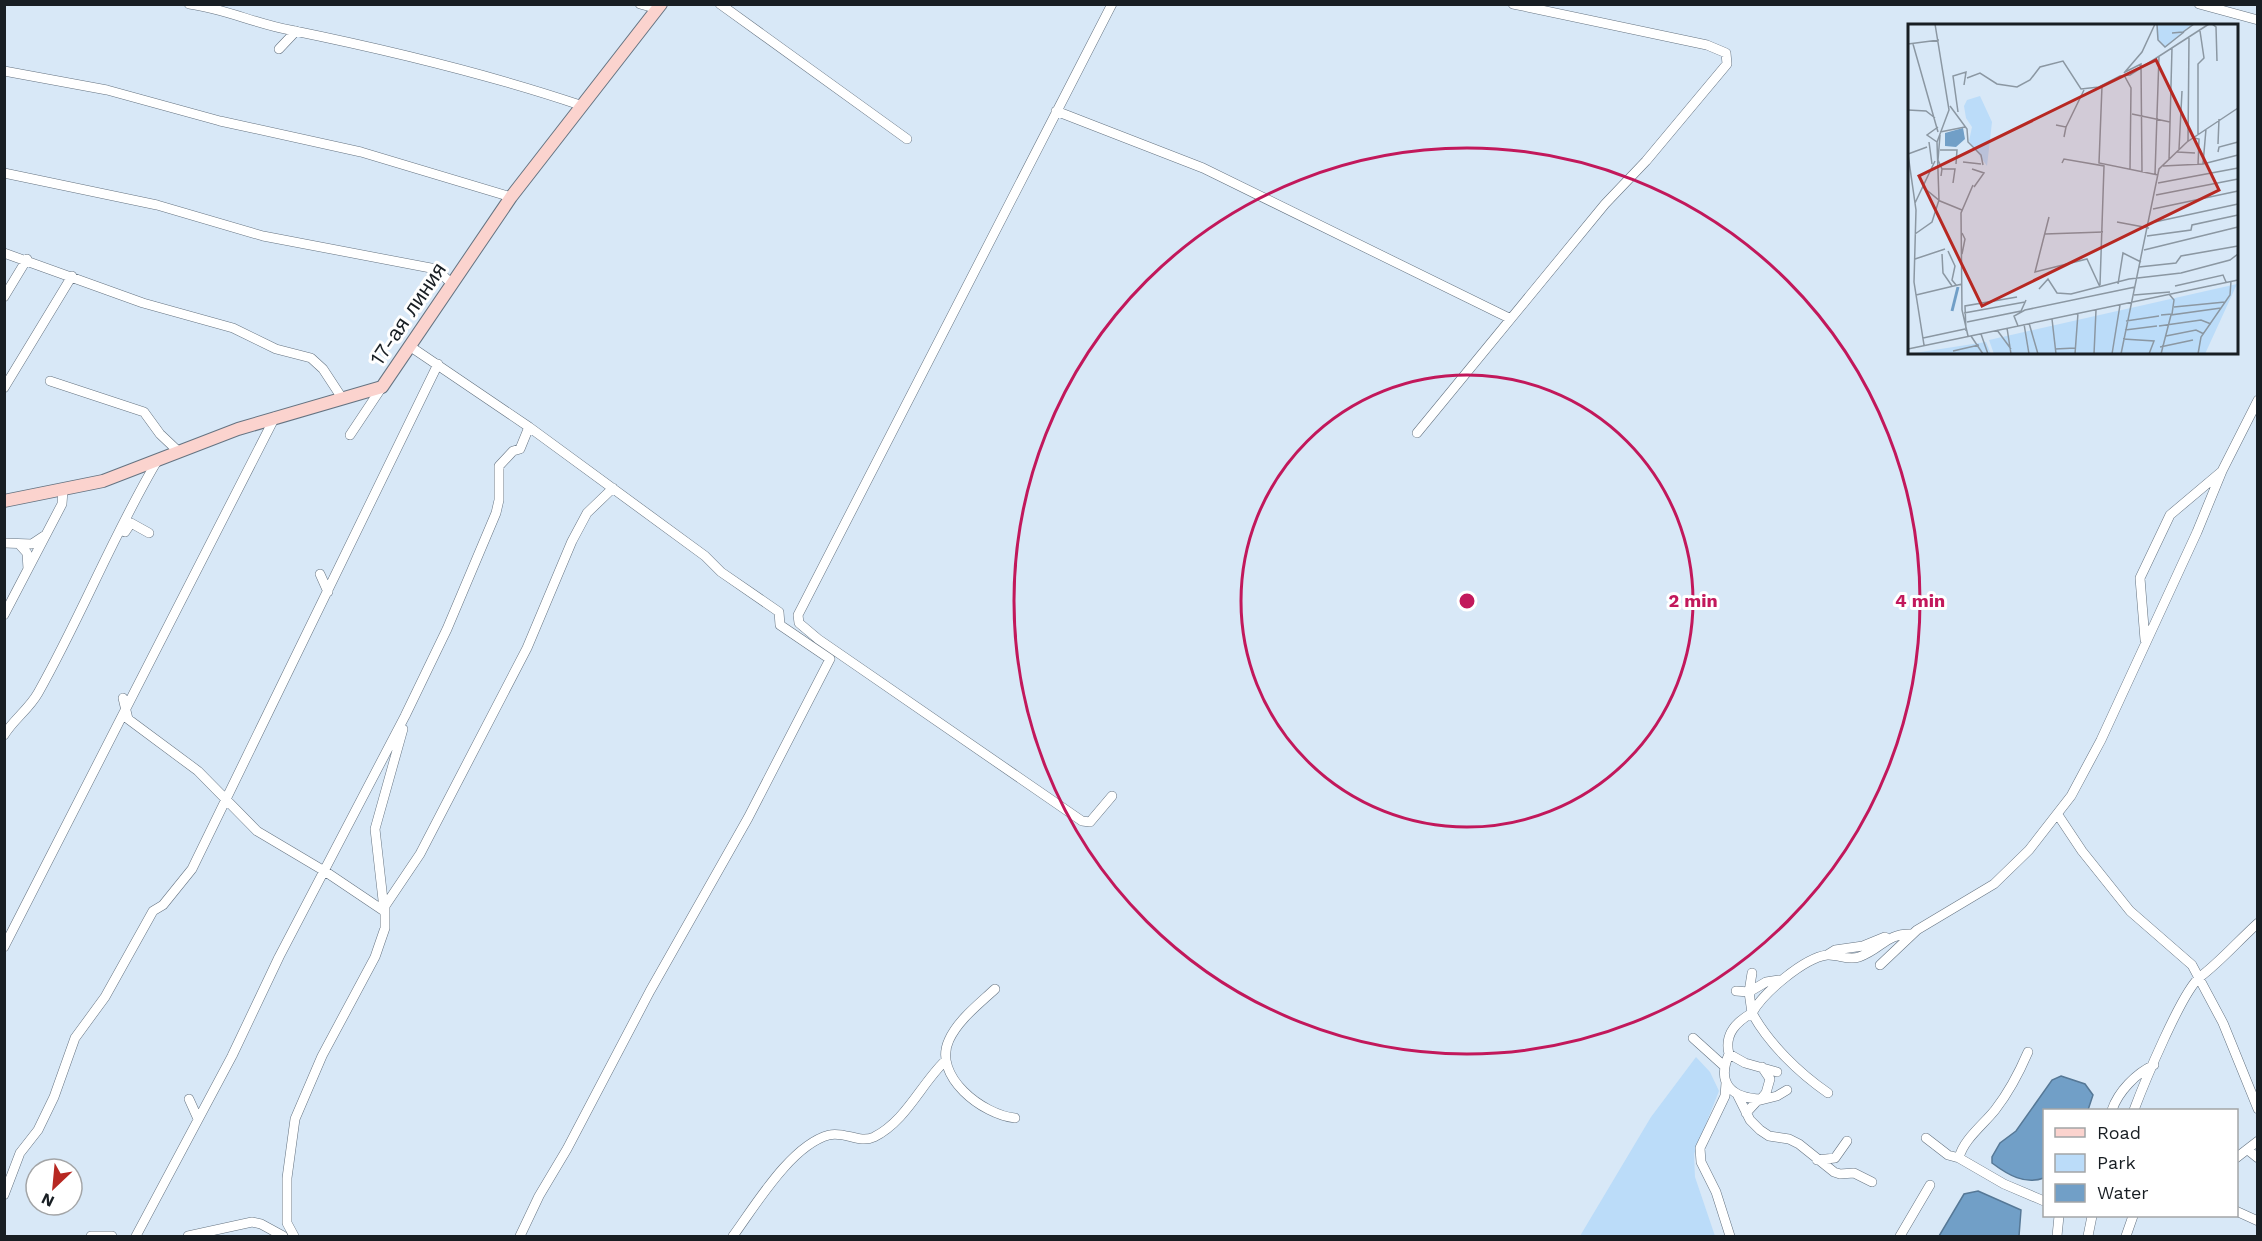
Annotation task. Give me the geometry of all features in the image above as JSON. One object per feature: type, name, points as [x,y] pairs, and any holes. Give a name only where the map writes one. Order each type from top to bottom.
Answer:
[{"type":"street","points":[[189,4],[296,32],[318,34],[483,74],[580,105]]},
{"type":"street","points":[[640,4],[659,7]]},
{"type":"street","points":[[720,4],[907,139]]},
{"type":"street","points":[[1112,4],[798,615],[799,623],[818,639],[1082,821],[1090,822],[1112,796]]},
{"type":"street","points":[[1417,433],[1509,318],[1569,251],[1605,204],[1646,161],[1724,71],[1728,57],[1719,48],[1707,45],[1513,4]]},
{"type":"street","points":[[2199,4],[2258,20]]},
{"type":"street","name":"17-ая линия","points":[[5,501],[103,481],[220,435],[382,387],[511,197],[580,105],[659,7]]},
{"type":"street","points":[[279,49],[296,32]]},
{"type":"street","points":[[4,71],[107,90],[220,120],[361,152],[511,197]]},
{"type":"street","points":[[1056,111],[1203,168],[1509,318]]},
{"type":"street","points":[[4,173],[157,205],[263,236],[436,269],[451,283]]},
{"type":"street","points":[[4,253],[27,259],[142,303],[233,327],[276,349],[311,358],[322,369],[342,398]]},
{"type":"street","points":[[4,297],[27,259]]},
{"type":"street","points":[[4,388],[72,276]]},
{"type":"street","points":[[411,347],[529,427],[705,556],[721,572],[779,612],[780,625],[830,659],[748,818],[650,991],[567,1149],[538,1196],[520,1236]]},
{"type":"street","points":[[4,1195],[20,1153],[38,1130],[54,1097],[75,1038],[105,997],[153,910],[164,905],[192,869],[438,364]]},
{"type":"street","points":[[50,381],[144,412],[160,434],[179,453]]},
{"type":"street","points":[[350,435],[382,387]]},
{"type":"street","points":[[1880,965],[1912,934],[1994,884],[2029,850],[2072,796],[2101,740],[2197,532],[2222,471],[2258,400]]},
{"type":"street","points":[[4,947],[275,417]]},
{"type":"street","points":[[136,1236],[230,1060],[279,957],[326,872],[354,811],[405,716],[447,629],[496,513],[499,500],[499,466],[513,451],[520,449],[529,427]]},
{"type":"street","points":[[4,735],[10,725],[27,710],[38,692],[116,543],[136,495],[157,461]]},
{"type":"street","points":[[2145,642],[2140,578],[2170,515],[2222,471]]},
{"type":"street","points":[[384,911],[392,894],[402,884],[420,854],[527,648],[572,542],[587,513],[613,488]]},
{"type":"street","points":[[4,615],[62,504],[63,490]]},
{"type":"street","points":[[116,543],[130,523],[149,533]]},
{"type":"street","points":[[4,543],[32,544],[46,535]]},
{"type":"street","points":[[19,544],[27,553],[28,570]]},
{"type":"street","points":[[320,574],[328,592]]},
{"type":"street","points":[[123,698],[128,719],[180,757],[257,831],[326,872],[384,911]]},
{"type":"street","points":[[294,1236],[287,1223],[287,1178],[295,1119],[322,1056],[375,957],[385,928],[375,829],[405,716]]},
{"type":"street","points":[[2058,815],[2082,851],[2130,911],[2192,965],[2230,1037],[2258,1109]]},
{"type":"street","points":[[2134,1109],[2180,1009],[2199,977],[2206,974],[2258,923]]},
{"type":"street","points":[[1736,991],[1749,992],[1766,982],[1779,980],[1827,955],[1858,958],[1896,933],[1912,934]]},
{"type":"street","points":[[1752,973],[1749,992],[1752,1013],[1775,1045],[1814,1083],[1828,1093]]},
{"type":"street","points":[[1730,1236],[1716,1192],[1701,1162],[1700,1148],[1725,1096],[1726,1083],[1718,1048],[1740,1019],[1752,1013],[1757,1004],[1779,980]]},
{"type":"street","points":[[733,1236],[788,1163],[818,1140],[830,1134],[846,1135],[858,1140],[872,1138],[916,1099],[929,1078],[945,1061],[949,1039],[972,1011],[995,989]]},
{"type":"street","points":[[1730,1032],[1727,1046],[1729,1054],[1745,1063],[1777,1072]]},
{"type":"street","points":[[1693,1038],[1721,1063]]},
{"type":"street","points":[[1959,1158],[1961,1147],[1977,1132],[2011,1087],[2028,1052]]},
{"type":"street","points":[[1721,1063],[1729,1054]]},
{"type":"street","points":[[945,1061],[959,1086],[979,1106],[996,1115],[1015,1118]]},
{"type":"street","points":[[2112,1109],[2115,1102],[2131,1082],[2142,1071],[2154,1065]]},
{"type":"street","points":[[1746,1113],[1766,1093],[1770,1079],[1762,1067]]},
{"type":"street","points":[[1726,1083],[1745,1099],[1777,1096],[1787,1090]]},
{"type":"street","points":[[1737,1094],[1750,1120],[1769,1136],[1789,1139],[1840,1174],[1854,1173],[1872,1182]]},
{"type":"street","points":[[189,1100],[198,1119]]},
{"type":"street","points":[[1926,1138],[1948,1155],[1959,1158],[2004,1184],[2043,1202]]},
{"type":"street","points":[[1829,1165],[1847,1141]]},
{"type":"street","points":[[2238,1157],[2258,1141]]},
{"type":"street","points":[[2248,1150],[2258,1158]]},
{"type":"street","points":[[1900,1236],[1930,1185]]},
{"type":"street","points":[[2238,1212],[2258,1221]]},
{"type":"street","points":[[2057,1236],[2059,1217]]},
{"type":"street","points":[[2088,1236],[2092,1217]]},
{"type":"street","points":[[2126,1236],[2132,1217]]},
{"type":"street","points":[[188,1236],[252,1222],[261,1224],[283,1236]]},
{"type":"street","points":[[91,1236],[112,1236]]},
{"type":"green space","points":[[1696,1057],[1710,1072],[1719,1091],[1694,1154],[1695,1177],[1715,1236],[1580,1236],[1651,1117]]},
{"type":"water","points":[[2061,1076],[2085,1084],[2093,1095],[2088,1109],[2043,1109],[2043,1178],[2030,1180],[2017,1178],[1992,1163],[1992,1157],[2000,1143],[2016,1131],[2052,1080]]},
{"type":"water","points":[[1978,1191],[2021,1210],[2019,1236],[1939,1236],[1964,1194]]}]
